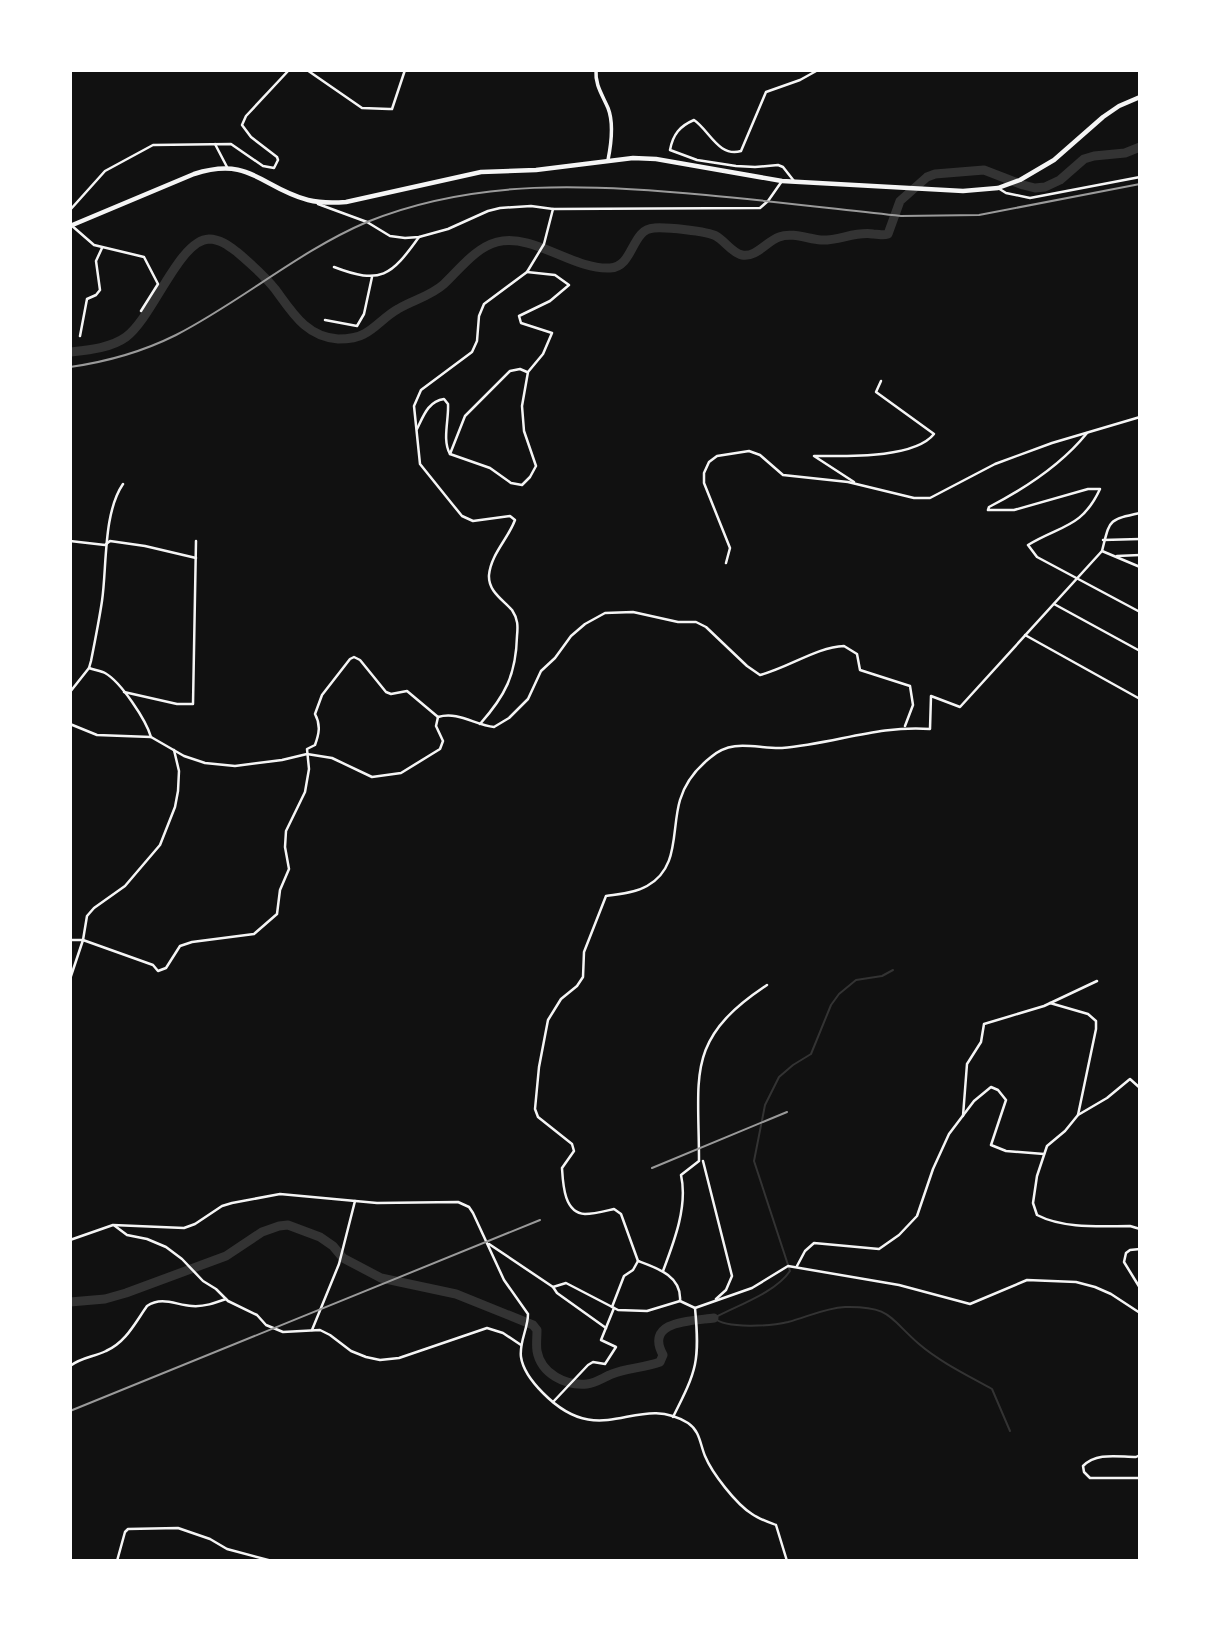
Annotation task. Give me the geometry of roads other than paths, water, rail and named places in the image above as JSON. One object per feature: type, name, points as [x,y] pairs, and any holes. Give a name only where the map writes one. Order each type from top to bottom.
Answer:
[{"type":"main road","points":[[71,225],[194,174],[227,167],[256,174],[307,200],[329,203],[346,202],[481,172],[536,170],[608,160],[656,159],[782,181],[920,190],[963,191],[998,188],[1027,176],[1054,160],[1111,111],[1140,97]]},
{"type":"street","points":[[70,210],[105,171],[143,149],[164,143],[231,144],[263,166],[274,168],[277,157],[251,137],[242,125],[246,116],[289,70]]},
{"type":"street","points":[[307,70],[362,108],[389,109],[392,109],[405,70]]},
{"type":"street","points":[[596,70],[595,81],[609,111],[611,134],[608,160]]},
{"type":"street","points":[[794,181],[783,167],[778,165],[755,167],[697,160],[670,150],[671,144],[682,125],[694,120],[722,149],[737,153],[741,151],[766,92],[800,80],[818,70]]},
{"type":"street","points":[[215,144],[227,167]]},
{"type":"street","points":[[998,188],[1006,193],[1030,198],[1140,177]]},
{"type":"street","points":[[307,200],[367,222],[390,236],[419,237],[448,229],[488,211],[531,206],[553,209],[760,208],[782,181]]},
{"type":"street","points":[[480,724],[508,688],[517,652],[517,621],[513,611],[493,591],[489,574],[515,520],[510,516],[473,521],[462,516],[420,464],[414,406],[421,390],[472,352],[477,341],[479,316],[484,304],[527,272],[544,244],[553,209]]},
{"type":"street","points":[[71,225],[94,245],[144,257],[158,284],[141,311]]},
{"type":"street","points":[[334,267],[372,277],[398,266],[419,237]]},
{"type":"street","points":[[80,337],[87,299],[100,290],[96,261],[102,248]]},
{"type":"street","points":[[417,429],[432,404],[443,399],[448,404],[446,448],[450,454],[490,468],[511,483],[522,485],[530,477],[536,466],[522,416],[528,372],[543,354],[552,333],[521,323],[519,316],[550,301],[569,285],[555,275],[527,272]]},
{"type":"street","points":[[325,320],[357,326],[363,314],[372,277]]},
{"type":"street","points":[[450,454],[465,416],[500,379],[510,371],[520,369],[528,372]]},
{"type":"street","points":[[857,484],[814,456],[883,453],[923,444],[933,435],[876,392],[881,380]]},
{"type":"street","points":[[726,564],[730,548],[704,483],[704,473],[709,462],[717,456],[753,452],[783,475],[857,484],[914,498],[930,498],[995,464],[1140,417]]},
{"type":"street","points":[[1087,432],[1079,443],[1034,481],[988,510],[1014,510],[1088,489],[1100,489],[1094,502],[1073,524],[1028,545],[1037,557],[1140,612]]},
{"type":"street","points":[[70,692],[89,668],[102,603],[105,545],[117,493],[123,484]]},
{"type":"street","points":[[680,1301],[680,1290],[671,1276],[638,1261],[621,1214],[614,1209],[584,1214],[573,1210],[566,1198],[562,1168],[573,1151],[572,1144],[538,1117],[535,1110],[548,1020],[561,999],[577,986],[583,977],[584,952],[606,896],[645,887],[662,873],[673,852],[680,800],[688,782],[719,750],[740,744],[777,748],[814,745],[905,727],[930,729],[931,696],[960,706],[1102,551],[1103,540],[1110,524],[1116,518],[1140,513]]},
{"type":"street","points":[[1103,540],[1140,538]]},
{"type":"street","points":[[70,541],[105,545],[110,541],[197,558]]},
{"type":"street","points":[[124,692],[177,704],[193,704],[196,541]]},
{"type":"street","points":[[1102,551],[1140,567]]},
{"type":"street","points":[[1114,556],[1140,555]]},
{"type":"street","points":[[1054,604],[1140,651]]},
{"type":"street","points":[[438,717],[460,717],[494,727],[509,718],[528,699],[541,671],[555,658],[571,636],[595,617],[621,611],[678,622],[696,622],[706,626],[747,666],[761,675],[777,671],[819,652],[844,646],[857,654],[860,670],[910,686],[913,705],[905,727]]},
{"type":"street","points":[[1025,635],[1140,699]]},
{"type":"street","points":[[70,940],[83,940],[153,965],[159,971],[166,968],[180,946],[254,934],[263,928],[277,914],[280,890],[289,869],[286,831],[305,792],[309,769],[307,749],[315,745],[318,735],[319,722],[315,714],[322,695],[341,669],[354,657],[360,660],[386,692],[391,694],[407,691],[438,717]]},
{"type":"street","points":[[89,668],[106,673],[124,692],[143,719],[151,737]]},
{"type":"street","points":[[70,724],[97,735],[151,737],[184,756],[205,763],[235,766],[272,762],[307,754],[332,758],[372,777],[401,773],[440,748],[443,741],[436,726],[438,717]]},
{"type":"street","points":[[70,979],[83,940],[87,916],[125,886],[160,845],[175,807],[178,791],[179,771],[174,750]]},
{"type":"street","points":[[963,1119],[967,1064],[981,1042],[984,1024],[1050,1003],[1097,981]]},
{"type":"street","points":[[663,1271],[677,1231],[683,1184],[681,1175],[699,1161],[698,1070],[708,1039],[743,1001],[767,985]]},
{"type":"street","points":[[1050,1003],[1088,1014],[1096,1021],[1078,1115]]},
{"type":"street","points":[[1140,1088],[1130,1079],[1107,1098],[1078,1115],[1065,1131],[1047,1146],[1033,1203],[1037,1214],[1047,1220],[1140,1229]]},
{"type":"street","points":[[797,1266],[805,1251],[814,1243],[879,1249],[899,1235],[917,1216],[943,1144],[979,1096],[994,1087],[1006,1100],[991,1145],[1006,1151],[1044,1154]]},
{"type":"street","points":[[704,1161],[732,1276],[726,1290],[713,1301]]},
{"type":"street","points":[[70,1240],[113,1225],[184,1227],[195,1224],[222,1206],[280,1194],[355,1201],[458,1202],[469,1207],[473,1213],[504,1280],[528,1314],[521,1357],[535,1385],[552,1403],[572,1416],[591,1421],[608,1421],[650,1412],[688,1423],[696,1431],[705,1457],[723,1484],[753,1515],[776,1525],[787,1561]]},
{"type":"street","points":[[312,1331],[340,1264],[355,1201]]},
{"type":"street","points":[[113,1225],[127,1235],[166,1247],[226,1299],[257,1315],[266,1325],[283,1332],[320,1330],[351,1351],[380,1360],[399,1358],[480,1328],[492,1329],[522,1345]]},
{"type":"street","points":[[486,1242],[553,1287],[557,1293],[606,1328]]},
{"type":"street","points":[[1140,1249],[1126,1253],[1124,1262],[1140,1289]]},
{"type":"street","points":[[552,1403],[588,1365],[593,1362],[605,1364],[616,1348],[601,1340],[624,1276],[633,1270],[638,1261]]},
{"type":"street","points":[[553,1287],[566,1283],[613,1308],[630,1312],[647,1311],[680,1301],[695,1308],[752,1288],[788,1266],[797,1266],[845,1277],[899,1284],[970,1304],[1002,1288],[1027,1280],[1076,1282],[1095,1286],[1140,1313]]},
{"type":"street","points":[[70,1366],[120,1344],[152,1302],[161,1300],[202,1306],[226,1299]]},
{"type":"street","points":[[673,1417],[696,1366],[698,1350],[695,1308]]},
{"type":"street","points":[[1140,1384],[1140,1409]]},
{"type":"street","points":[[1140,1455],[1098,1457],[1090,1459],[1083,1466],[1084,1472],[1090,1478],[1140,1478]]},
{"type":"street","points":[[117,1561],[128,1529],[173,1527],[210,1539],[227,1549],[272,1561]]},
{"type":"street","points":[[826,1561],[842,1561]]},
{"type":"waterway","points":[[70,352],[106,346],[126,337],[136,327],[187,252],[198,243],[209,239],[228,245],[252,265],[308,328],[317,334],[338,339],[358,336],[373,329],[393,312],[433,292],[475,254],[497,242],[525,243],[582,264],[610,268],[624,261],[646,230],[667,228],[711,234],[735,252],[747,255],[784,236],[827,240],[867,233],[888,234],[900,201],[927,177],[935,174],[984,170],[1023,185],[1045,187],[1060,180],[1084,159],[1125,153],[1140,147]]},
{"type":"waterway","points":[[893,970],[882,976],[856,980],[839,994],[831,1005],[811,1054],[779,1077],[765,1105],[754,1161],[790,1271],[766,1292],[714,1318],[728,1324],[760,1325],[788,1322],[845,1307],[881,1311],[936,1357],[992,1389],[1010,1431]]},
{"type":"waterway","points":[[70,1302],[105,1299],[126,1293],[226,1256],[262,1232],[288,1225],[320,1237],[333,1246],[343,1258],[381,1278],[456,1294],[533,1325],[537,1330],[539,1359],[549,1372],[571,1383],[590,1383],[618,1372],[660,1362],[663,1355],[659,1343],[660,1335],[665,1329],[674,1324],[714,1318]]},
{"type":"railway","points":[[70,367],[124,355],[164,341],[200,322],[342,234],[408,208],[450,198],[534,188],[620,188],[901,216],[979,215],[1140,184]]},
{"type":"railway","points":[[652,1168],[787,1112]]},
{"type":"railway","points":[[70,1411],[540,1220]]}]
